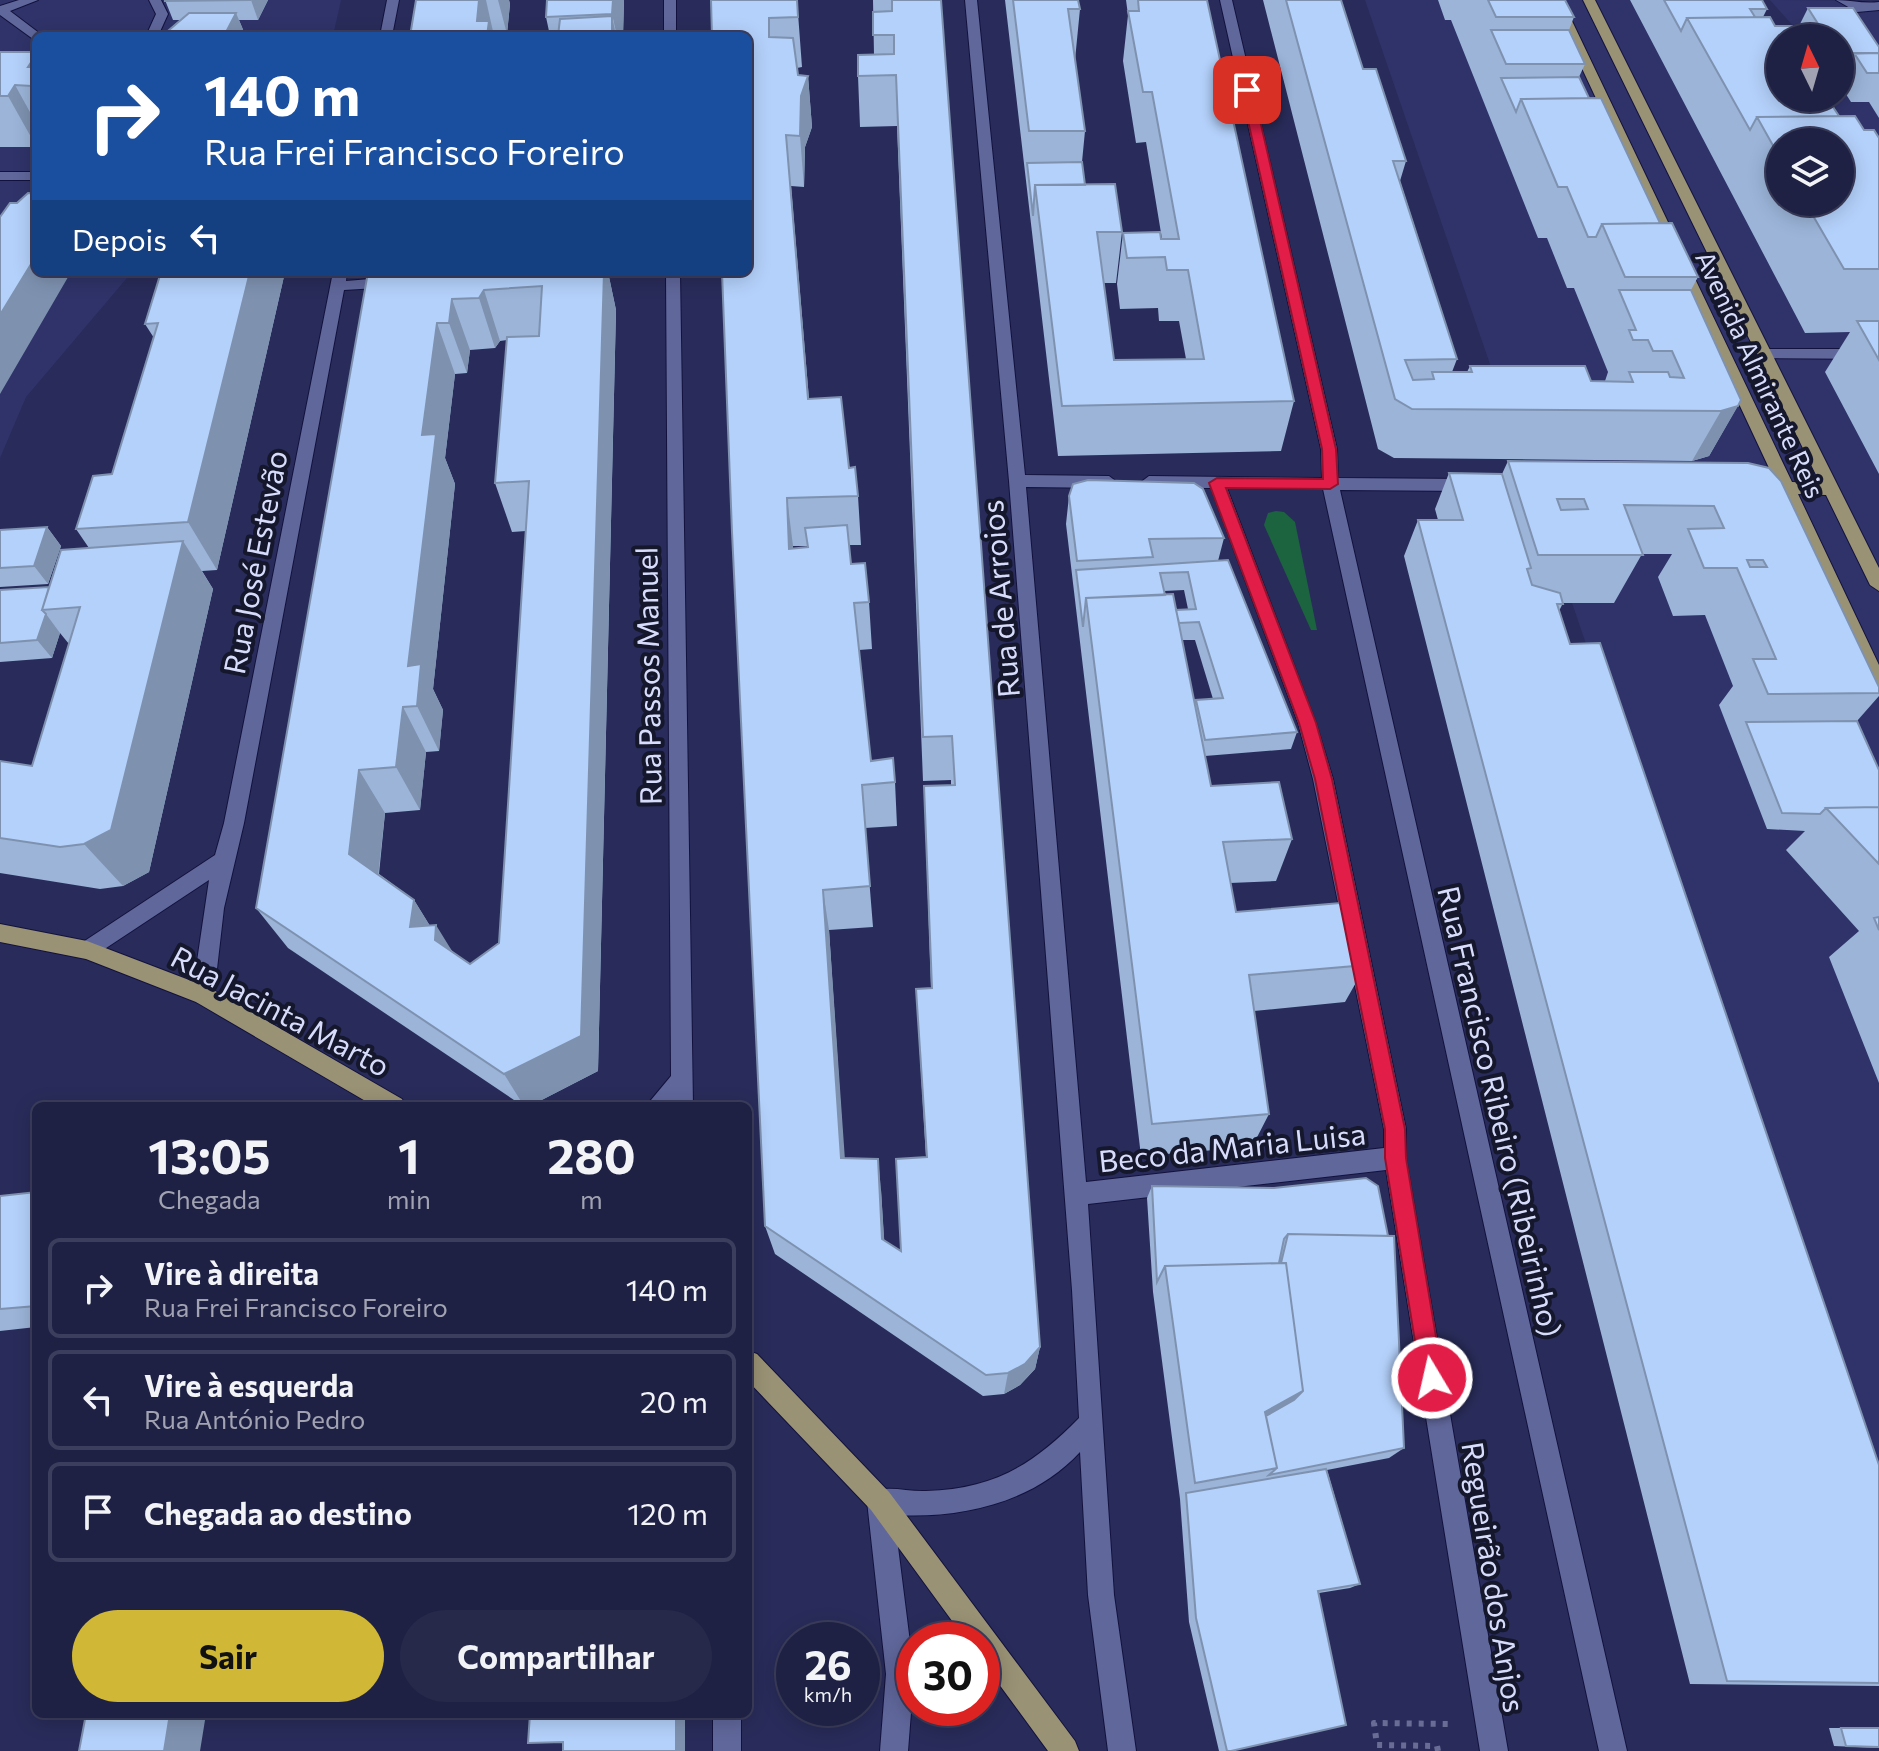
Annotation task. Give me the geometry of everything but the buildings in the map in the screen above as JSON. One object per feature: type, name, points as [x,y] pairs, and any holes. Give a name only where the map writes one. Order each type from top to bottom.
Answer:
[{"type":"main road","name":"Avenida Almirante Reis","points":[[1556,0],[1780,488],[1879,684]]},
{"type":"main road","name":"Avenida Almirante Reis","points":[[1589,0],[1879,585]]},
{"type":"main road","points":[[1780,488],[1831,489]]},
{"type":"main road","name":"Rua Jacinta Marto","points":[[0,933],[87,950],[203,995],[387,1102]]},
{"type":"main road","points":[[752,1367],[880,1501],[1065,1751]]},
{"type":"street","points":[[0,10],[32,0]]},
{"type":"street","points":[[154,32],[162,14],[155,0]]},
{"type":"street","points":[[387,32],[393,0]]},
{"type":"street","points":[[670,0],[670,32]]},
{"type":"street","name":"Rua de Arroios","points":[[971,0],[1017,481],[1075,1194],[1101,1595],[1122,1751]]},
{"type":"street","name":"Rua Francisco Ribeiro (Ribeirinho)","points":[[1226,0],[1329,449],[1330,484],[1613,1751]]},
{"type":"street","points":[[1842,0],[1857,8],[1879,6]]},
{"type":"street","points":[[0,10],[32,32]]},
{"type":"street","points":[[0,176],[32,176]]},
{"type":"street","name":"Rua Passos Manuel","points":[[673,276],[682,1102]]},
{"type":"street","points":[[339,279],[412,281]]},
{"type":"street","name":"Rua José Estevão","points":[[203,995],[209,926],[222,861],[234,823],[339,279]]},
{"type":"street","points":[[1765,354],[1879,354]]},
{"type":"street","points":[[1017,481],[1489,485]]},
{"type":"street","name":"Regueirão dos Anjos","points":[[1217,483],[1307,723],[1323,779],[1395,1129],[1395,1158],[1494,1751]]},
{"type":"street","points":[[87,950],[222,861]]},
{"type":"street","points":[[661,1102],[681,1080]]},
{"type":"street","name":"Beco da Maria Luisa","points":[[1075,1194],[1395,1158]]},
{"type":"street","points":[[894,1751],[900,1674],[880,1501],[925,1504],[969,1500],[1007,1487],[1055,1461],[1092,1422]]},
{"type":"street","points":[[727,1718],[727,1751]]},
{"type":"path","points":[[1438,1751],[1437,1746],[1377,1745],[1374,1723],[1444,1724]]},
{"type":"shaded area","points":[[0,0],[341,0],[334,32],[32,32],[32,276],[129,276],[26,397],[0,458]]},
{"type":"shaded area","points":[[1365,0],[1728,0],[1766,72],[1766,112],[1780,112],[1780,128],[1766,128],[1766,216],[1852,216],[1879,248],[1879,1497]]},
{"type":"shaded area","points":[[1770,0],[1879,1],[1879,205],[1858,192],[1854,177],[1854,128],[1841,128],[1837,112],[1854,112],[1854,24],[1791,24]]},
{"type":"green space","points":[[1284,512],[1295,522],[1317,630],[1311,630],[1264,525],[1268,513]]},
{"type":"route","points":[[1247,90],[1329,449],[1330,484],[1217,483],[1307,723],[1323,779],[1395,1129],[1395,1158],[1432,1378]]}]
